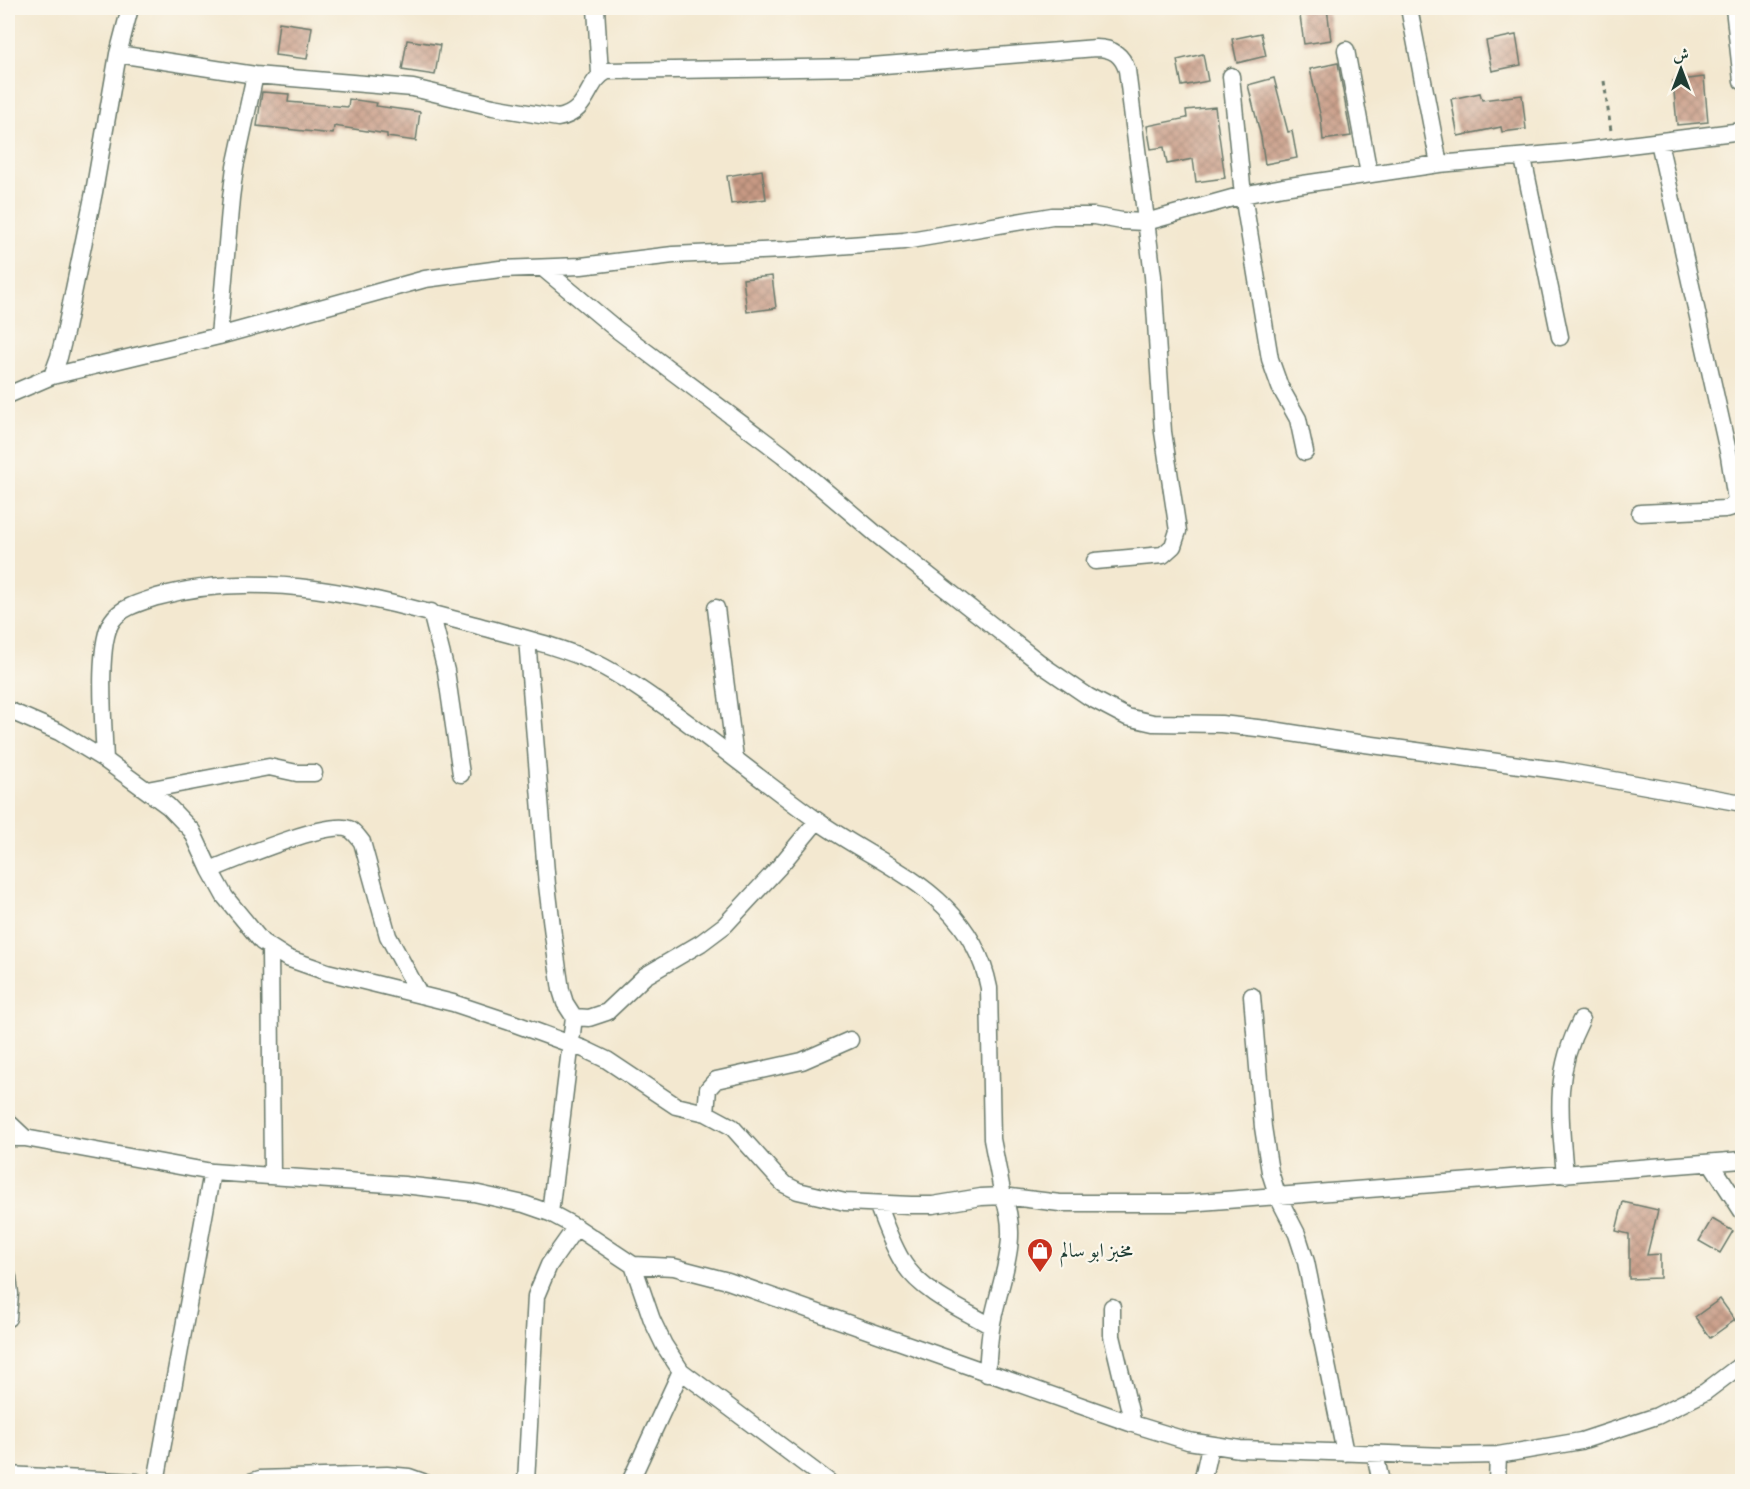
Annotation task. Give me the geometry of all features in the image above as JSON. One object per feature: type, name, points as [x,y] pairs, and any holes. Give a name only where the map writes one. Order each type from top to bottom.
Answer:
[{"type":"street","points":[[52,376],[67,322],[98,172],[118,54],[130,8]]},
{"type":"street","points":[[118,54],[255,75],[413,88],[493,107],[558,118],[576,111],[600,74],[596,8]]},
{"type":"street","points":[[1409,8],[1439,164]]},
{"type":"street","points":[[1734,8],[1743,81]]},
{"type":"street","points":[[600,74],[607,71],[630,69],[858,67],[1019,52],[1096,48],[1108,49],[1120,55],[1127,70],[1138,144],[1156,305],[1164,441],[1178,531],[1173,546],[1163,555],[1095,561]]},
{"type":"street","points":[[1346,50],[1369,174]]},
{"type":"street","points":[[219,336],[232,188],[255,75]]},
{"type":"street","points":[[1231,75],[1244,195],[1272,369],[1298,419],[1305,453]]},
{"type":"street","points":[[8,394],[52,376],[219,336],[425,279],[500,269],[544,268],[673,255],[904,241],[1060,215],[1146,222],[1244,195],[1369,174],[1439,164],[1523,158],[1743,131]]},
{"type":"street","points":[[1640,513],[1725,509],[1734,504],[1736,496],[1659,142]]},
{"type":"street","points":[[1523,158],[1560,337]]},
{"type":"street","points":[[544,268],[616,329],[783,455],[876,534],[1045,667],[1089,697],[1127,717],[1154,723],[1221,724],[1275,730],[1563,771],[1743,803]]},
{"type":"street","points":[[105,760],[103,693],[106,634],[116,615],[136,604],[196,589],[262,585],[350,593],[431,612],[527,639],[575,654],[618,675],[735,758],[817,821],[923,887],[948,911],[974,946],[984,966],[989,988],[992,1139],[1011,1236],[991,1326],[987,1374]]},
{"type":"street","points":[[716,608],[735,758]]},
{"type":"street","points":[[431,612],[446,671],[461,774]]},
{"type":"street","points":[[527,639],[553,935],[561,990],[565,1003],[574,1017],[550,1213]]},
{"type":"street","points":[[8,710],[59,732],[105,760],[147,790],[186,823],[200,845],[210,870],[225,897],[270,949],[294,961],[327,972],[465,1007],[571,1043],[607,1060],[676,1106],[706,1113],[732,1127],[784,1185],[816,1196],[845,1202],[877,1204],[933,1205],[1003,1196],[1046,1202],[1187,1203],[1743,1160]]},
{"type":"street","points":[[147,790],[269,767],[297,773],[315,773]]},
{"type":"street","points":[[574,1017],[598,1017],[645,976],[701,943],[725,925],[779,867],[817,821]]},
{"type":"street","points":[[210,870],[292,839],[347,828],[362,842],[388,936],[420,995]]},
{"type":"street","points":[[270,949],[272,1175]]},
{"type":"street","points":[[1252,996],[1265,1144],[1270,1172],[1278,1197],[1297,1234],[1306,1262],[1345,1453]]},
{"type":"street","points":[[1565,1175],[1560,1093],[1568,1049],[1581,1020]]},
{"type":"street","points":[[706,1113],[708,1089],[716,1080],[802,1061],[850,1040]]},
{"type":"street","points":[[8,1122],[16,1138],[212,1172],[459,1191],[496,1197],[550,1213],[576,1227],[633,1265],[674,1267],[728,1281],[1133,1424],[1210,1446],[1375,1454],[1498,1455],[1581,1441],[1657,1416],[1705,1392],[1743,1364]]},
{"type":"street","points":[[1711,1163],[1743,1211]]},
{"type":"street","points":[[156,1482],[212,1172]]},
{"type":"street","points":[[877,1204],[896,1251],[914,1276],[941,1297],[991,1326]]},
{"type":"street","points":[[526,1482],[536,1296],[549,1265],[576,1227]]},
{"type":"street","points":[[633,1265],[652,1320],[664,1345],[681,1371],[829,1482]]},
{"type":"street","points":[[8,1276],[10,1294],[8,1318]]},
{"type":"street","points":[[1112,1307],[1112,1336],[1133,1424]]},
{"type":"street","points":[[630,1482],[681,1371]]},
{"type":"street","points":[[1202,1482],[1210,1446]]},
{"type":"street","points":[[1375,1454],[1381,1482]]},
{"type":"street","points":[[1497,1482],[1498,1455]]},
{"type":"street","points":[[8,1475],[138,1482]]},
{"type":"street","points":[[249,1482],[260,1479],[387,1475],[409,1477],[423,1482]]},
{"type":"path","points":[[1604,81],[1612,148]]},
{"type":"building","points":[[1327,8],[1331,40],[1304,44],[1299,9]]},
{"type":"building","points":[[279,22],[312,27],[307,59],[275,55]]},
{"type":"building","points":[[1261,33],[1266,56],[1237,63],[1232,39]]},
{"type":"building","points":[[1516,35],[1521,65],[1492,71],[1486,41]]},
{"type":"building","points":[[407,40],[440,45],[435,75],[402,70]]},
{"type":"building","points":[[1203,54],[1208,81],[1182,86],[1177,60]]},
{"type":"building","points":[[1338,63],[1351,136],[1323,140],[1321,118],[1310,69]]},
{"type":"building","points":[[1704,77],[1708,122],[1677,125],[1673,81]]},
{"type":"building","points":[[1274,78],[1288,132],[1292,131],[1297,158],[1265,164],[1248,85]]},
{"type":"building","points":[[262,92],[289,94],[288,102],[348,107],[349,99],[377,103],[376,106],[420,112],[416,141],[334,126],[333,134],[257,126]]},
{"type":"building","points":[[1480,93],[1482,100],[1522,95],[1526,129],[1502,132],[1501,127],[1458,136],[1451,99]]},
{"type":"building","points":[[1215,107],[1225,178],[1196,182],[1193,159],[1167,164],[1164,147],[1151,149],[1147,126],[1187,118],[1186,110]]},
{"type":"building","points":[[762,170],[766,199],[731,204],[727,176]]},
{"type":"building","points":[[772,276],[776,308],[747,312],[743,279]]},
{"type":"building","points":[[1623,1202],[1658,1210],[1647,1255],[1660,1254],[1660,1278],[1629,1279],[1629,1234],[1616,1231]]},
{"type":"building","points":[[1712,1219],[1733,1231],[1720,1253],[1699,1241]]},
{"type":"building","points":[[1720,1299],[1735,1320],[1710,1338],[1695,1317]]},
{"type":"place","name":"مخبز ابو سالم","points":[[1040,1274]]}]
